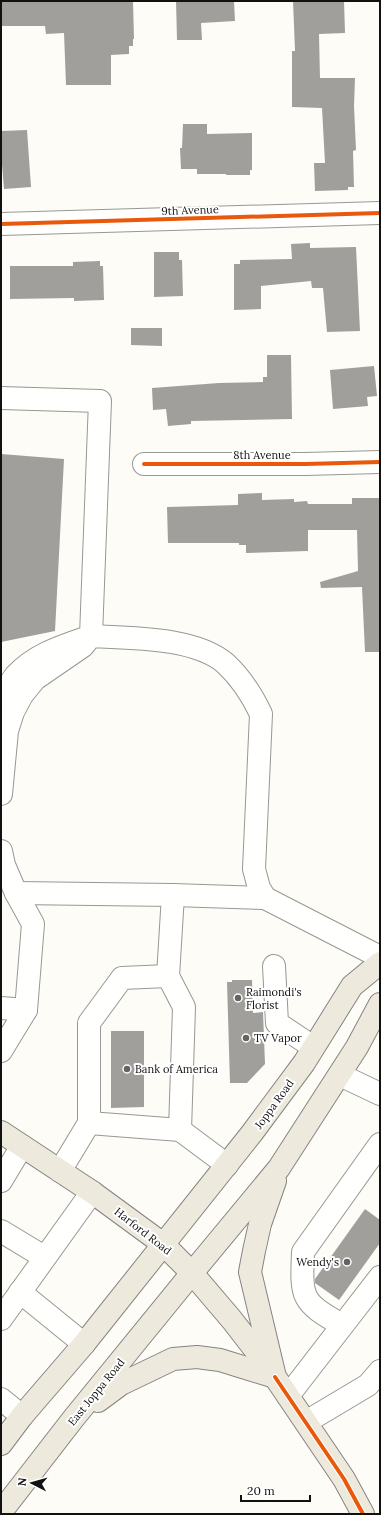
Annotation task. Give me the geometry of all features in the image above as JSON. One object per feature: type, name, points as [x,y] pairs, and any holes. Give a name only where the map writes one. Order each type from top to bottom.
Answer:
[{"type":"main road","name":"Joppa Road","points":[[164,1244],[252,1133],[313,1048],[352,986],[380,963]]},
{"type":"main road","points":[[192,1272],[279,1168],[340,1075],[380,1004]]},
{"type":"main road","name":"Harford Road","points":[[1,1132],[92,1192],[164,1244],[192,1272],[232,1320],[275,1377],[344,1479],[363,1514]]},
{"type":"main road","points":[[275,1377],[250,1272],[260,1224],[279,1168]]},
{"type":"main road","points":[[1,1444],[22,1416],[84,1344],[164,1244]]},
{"type":"main road","name":"East Joppa Road","points":[[1,1512],[73,1419],[192,1272]]},
{"type":"main road","points":[[73,1419],[121,1384],[173,1359],[197,1357],[220,1360],[275,1377]]},
{"type":"street","name":"9th Avenue","points":[[1,224],[380,213]]},
{"type":"street","points":[[1,398],[100,401],[91,636],[83,646],[35,679],[22,695],[4,725],[1,794]]},
{"type":"street","name":"8th Avenue","points":[[144,464],[305,464],[380,462]]},
{"type":"street","points":[[1,699],[16,676],[37,658],[56,648],[91,636],[144,639],[188,645],[206,652],[225,663],[251,695],[261,714],[254,869],[259,888],[265,898]]},
{"type":"street","points":[[1,851],[4,865],[16,893],[33,924],[26,1010],[1,1051]]},
{"type":"street","points":[[16,893],[265,898],[380,957]]},
{"type":"street","points":[[173,895],[168,976],[184,1007],[180,1130]]},
{"type":"street","points":[[274,966],[278,1023],[313,1048]]},
{"type":"street","points":[[60,1171],[89,1123],[88,1023],[122,978],[168,976]]},
{"type":"street","points":[[1,1008],[26,1010]]},
{"type":"street","points":[[340,1075],[380,1094]]},
{"type":"street","points":[[89,1123],[180,1130],[227,1165]]},
{"type":"street","points":[[345,1321],[320,1312],[307,1300],[304,1292],[302,1273],[304,1252],[380,1144]]},
{"type":"street","points":[[1,1182],[22,1146]]},
{"type":"street","points":[[302,1273],[380,1169]]},
{"type":"street","points":[[1,1319],[92,1192]]},
{"type":"street","points":[[1,1231],[44,1257]]},
{"type":"street","points":[[345,1321],[351,1304],[380,1266]]},
{"type":"street","points":[[288,1396],[380,1277]]},
{"type":"street","points":[[20,1292],[84,1344]]},
{"type":"street","points":[[306,1422],[368,1385],[380,1371]]},
{"type":"street","points":[[1,1399],[22,1416]]},
{"type":"building","points":[[1,1],[133,1],[133,46],[129,46],[129,54],[111,55],[111,85],[66,85],[64,33],[46,34],[45,26],[1,26]]},
{"type":"building","points":[[176,1],[234,1],[235,21],[201,23],[202,40],[177,40]]},
{"type":"building","points":[[293,1],[344,1],[345,33],[319,34],[320,78],[355,78],[354,106],[356,150],[353,151],[354,187],[348,187],[348,190],[315,191],[314,163],[325,163],[322,108],[292,107],[292,51],[295,51]]},
{"type":"building","points":[[183,124],[207,124],[207,134],[252,133],[252,170],[250,170],[250,175],[197,174],[197,169],[181,169],[180,148],[182,148]]},
{"type":"building","points":[[27,130],[31,187],[4,189],[1,131]]},
{"type":"building","points":[[310,243],[310,248],[356,247],[360,331],[327,332],[323,288],[312,288],[311,281],[261,286],[261,309],[234,310],[234,264],[240,264],[240,260],[292,259],[291,244]]},
{"type":"building","points":[[154,252],[179,252],[179,260],[182,260],[183,296],[154,297]]},
{"type":"building","points":[[100,261],[100,266],[103,266],[104,300],[74,301],[74,298],[10,299],[10,266],[73,266],[73,262]]},
{"type":"building","points":[[131,328],[162,328],[162,346],[131,345]]},
{"type":"building","points":[[267,355],[291,355],[292,419],[191,421],[191,424],[168,426],[166,409],[153,410],[152,388],[219,383],[263,382],[263,377],[267,377]]},
{"type":"building","points":[[374,366],[377,396],[367,397],[368,406],[333,409],[330,370]]},
{"type":"building","points":[[1,454],[64,459],[55,631],[1,642]]},
{"type":"building","points":[[262,493],[262,500],[294,499],[294,502],[307,501],[308,504],[352,504],[352,498],[380,498],[380,652],[365,652],[362,587],[321,588],[320,582],[358,571],[357,530],[308,530],[308,551],[246,553],[246,545],[239,545],[239,543],[168,543],[167,507],[238,505],[238,494]]},
{"type":"building","name":"TV Vapor","points":[[232,980],[252,980],[253,1013],[263,1012],[265,1064],[247,1083],[230,1083],[227,982],[232,982]]},
{"type":"building","name":"Bank of America","points":[[111,1031],[144,1031],[144,1107],[111,1108]]},
{"type":"building","name":"Wendy's","points":[[365,1209],[380,1220],[380,1243],[339,1300],[315,1283],[315,1279]]},
{"type":"cycle path","points":[[1,224],[380,213]]},
{"type":"cycle path","points":[[144,464],[305,464],[380,462]]},
{"type":"cycle path","points":[[275,1377],[344,1479],[363,1514]]},
{"type":"place","name":"Raimondi's Florist","points":[[238,998]]},
{"type":"place","name":"TV Vapor","points":[[246,1038]]},
{"type":"place","name":"Bank of America","points":[[127,1069]]},
{"type":"place","name":"Wendy's","points":[[347,1262]]}]
